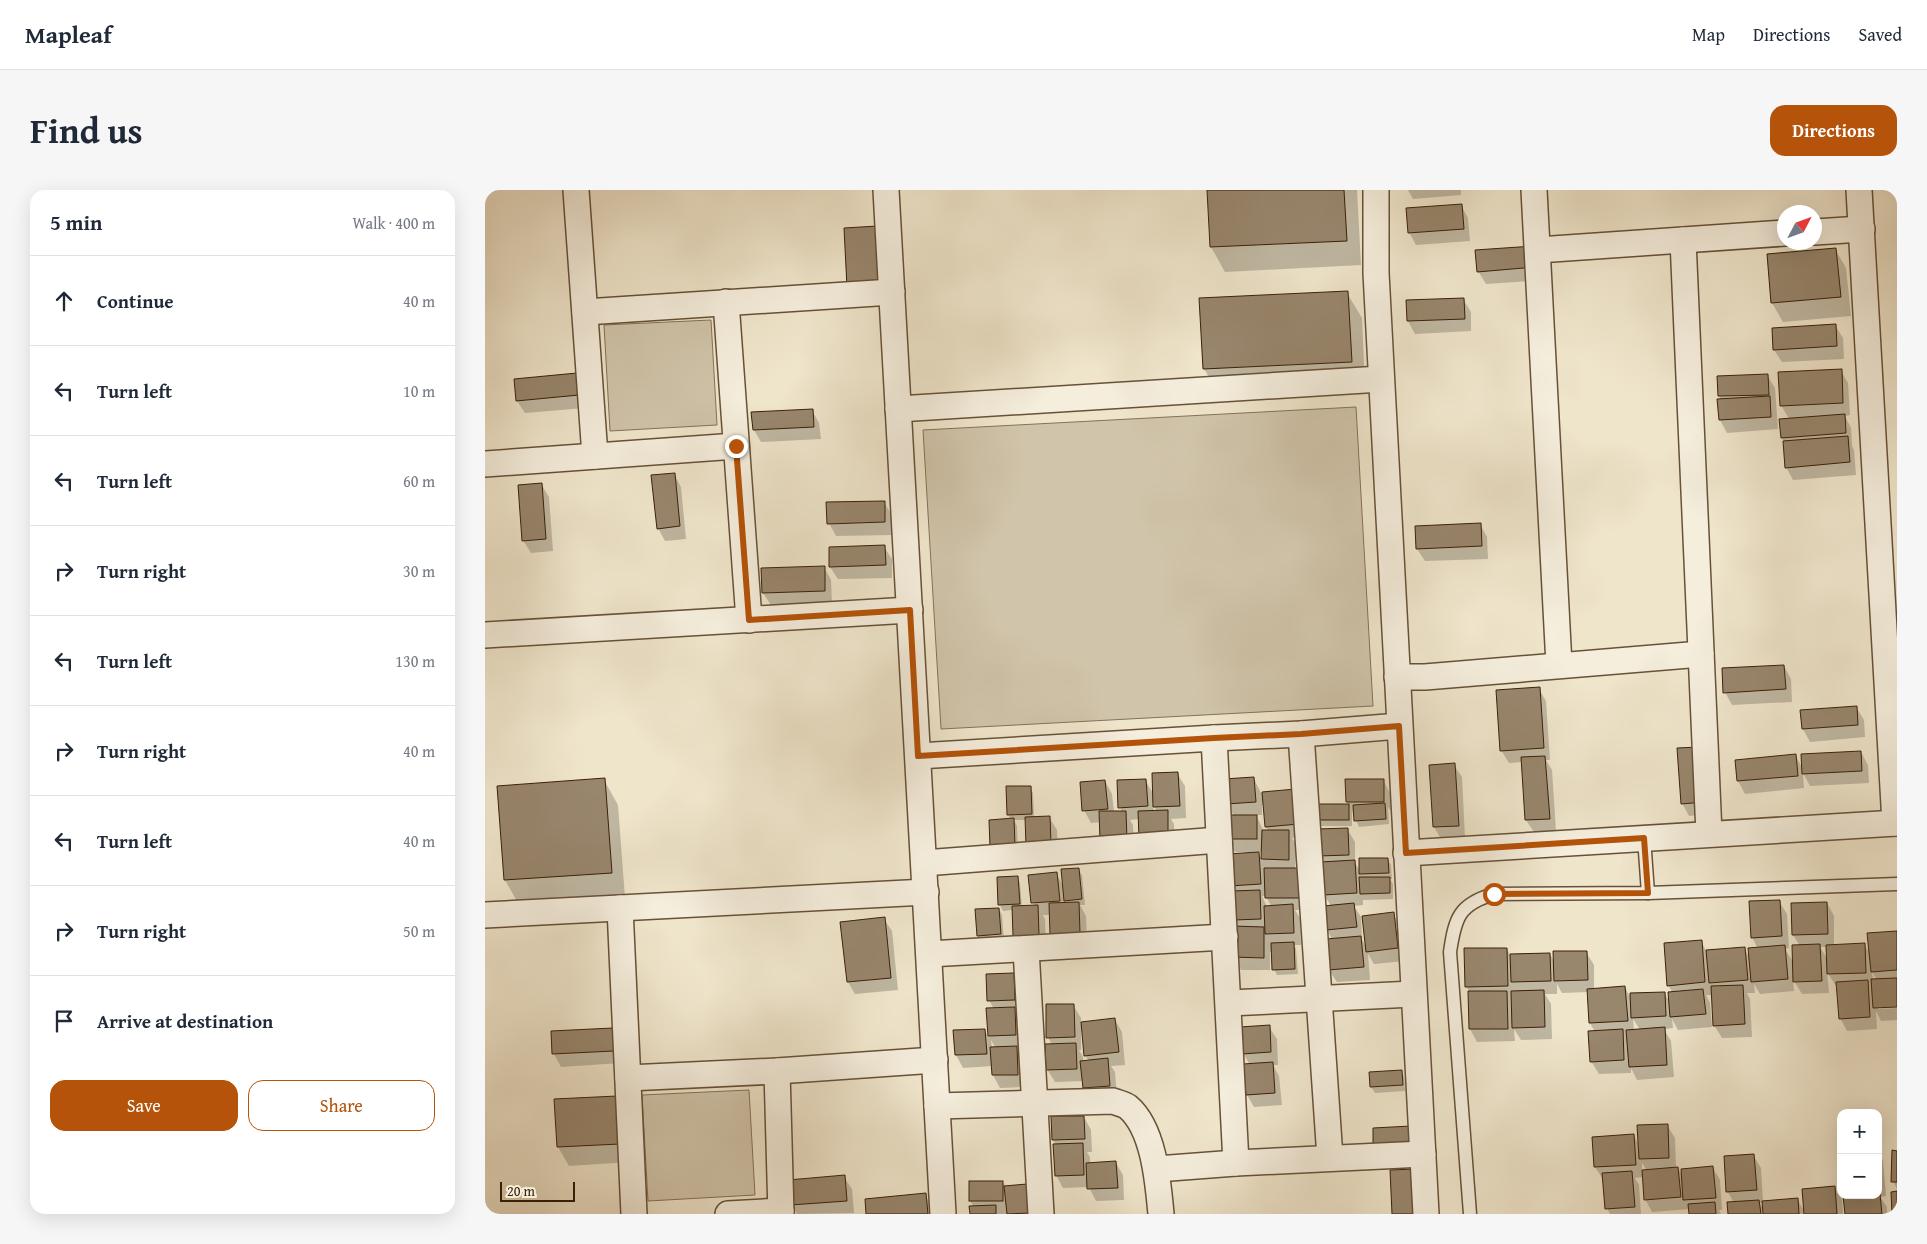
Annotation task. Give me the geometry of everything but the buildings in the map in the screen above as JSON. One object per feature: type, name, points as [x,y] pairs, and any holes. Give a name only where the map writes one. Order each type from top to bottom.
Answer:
[{"type":"street","points":[[576,190],[595,456]]},
{"type":"street","points":[[886,190],[943,1214]]},
{"type":"street","points":[[1376,190],[1376,273],[1381,379],[1426,1214]]},
{"type":"street","points":[[1534,190],[1559,665]]},
{"type":"street","points":[[1406,853],[1896,823],[1859,190]]},
{"type":"street","points":[[1822,232],[1862,229]]},
{"type":"street","points":[[1538,250],[1777,234]]},
{"type":"street","points":[[1683,240],[1709,834]]},
{"type":"street","points":[[585,312],[892,292]]},
{"type":"street","points":[[726,302],[749,620]]},
{"type":"street","points":[[899,409],[1381,379]]},
{"type":"street","points":[[485,464],[736,446]]},
{"type":"street","points":[[485,635],[910,610]]},
{"type":"street","points":[[1397,677],[1425,677],[1701,654]]},
{"type":"street","points":[[918,756],[1301,734],[1399,726]]},
{"type":"street","points":[[1301,734],[1331,1158]]},
{"type":"street","points":[[1214,738],[1236,1163]]},
{"type":"street","points":[[924,862],[1219,840]]},
{"type":"street","points":[[485,915],[926,892]]},
{"type":"street","points":[[620,908],[635,1214]]},
{"type":"street","points":[[929,954],[1225,937]]},
{"type":"street","points":[[1026,949],[1041,1214]]},
{"type":"street","points":[[1229,1003],[1413,994]]},
{"type":"street","points":[[628,1078],[777,1071],[935,1060]]},
{"type":"street","points":[[728,1214],[781,1212],[777,1071]]},
{"type":"street","points":[[937,1106],[1113,1101],[1126,1106],[1135,1115],[1143,1128],[1157,1169],[1161,1214]]},
{"type":"street","points":[[1157,1169],[1236,1163],[1423,1154]]},
{"type":"lane","points":[[1644,838],[1648,893]]},
{"type":"lane","points":[[1470,1214],[1451,952],[1453,927],[1464,908],[1477,898],[1494,894],[1648,893],[1897,884]]},
{"type":"shaded area","points":[[711,320],[717,425],[610,431],[604,325]]},
{"type":"shaded area","points":[[1356,407],[1373,706],[941,729],[923,430]]},
{"type":"shaded area","points":[[749,1090],[755,1195],[648,1201],[642,1095]]},
{"type":"route","points":[[736,446],[749,620],[910,610],[918,756],[1301,734],[1399,726],[1406,853],[1644,838],[1648,893],[1494,894]]}]
